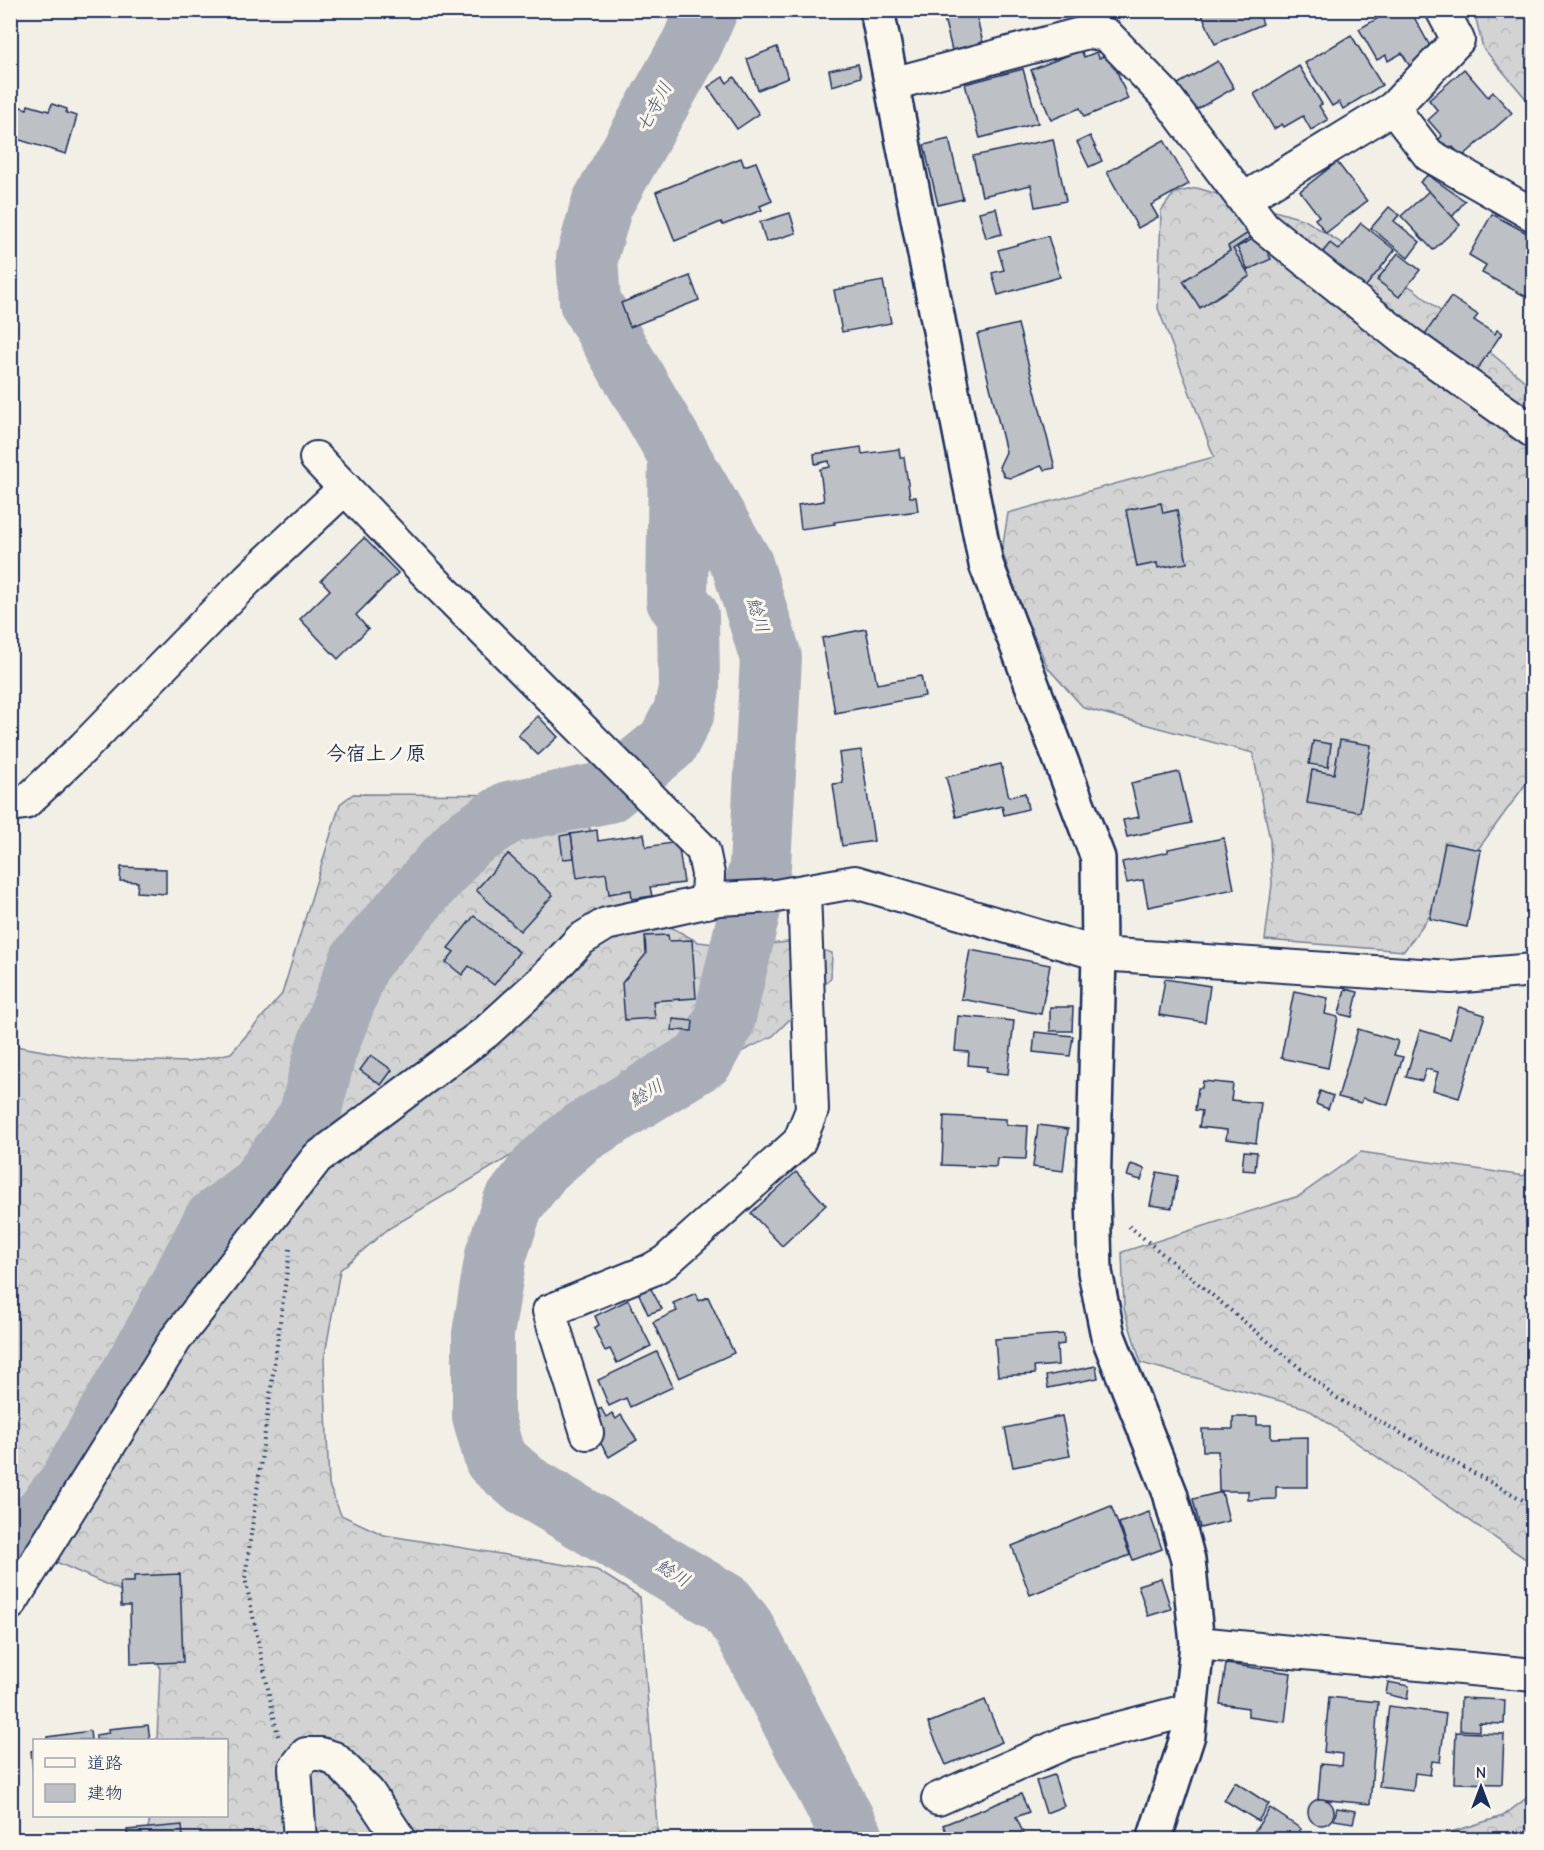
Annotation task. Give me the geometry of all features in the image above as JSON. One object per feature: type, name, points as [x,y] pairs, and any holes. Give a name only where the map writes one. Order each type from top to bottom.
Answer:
[{"type":"street","points":[[877,10],[986,564],[1098,858],[1100,954],[1093,1196],[1095,1272],[1108,1336],[1170,1493],[1188,1560],[1197,1643],[1188,1735],[1154,1839]]},
{"type":"street","points":[[1244,199],[1393,108],[1458,40],[1442,10]]},
{"type":"street","points":[[892,84],[1088,33],[1107,35],[1164,94],[1264,227],[1406,341],[1533,432]]},
{"type":"street","points":[[1393,108],[1429,155],[1533,215]]},
{"type":"street","points":[[316,458],[432,579],[703,850],[713,900]]},
{"type":"street","points":[[10,805],[25,803],[84,747],[249,579],[345,488]]},
{"type":"street","points":[[10,1604],[175,1340],[317,1158],[486,1032],[544,979],[580,940],[606,924],[713,900],[790,894],[855,882],[1100,954],[1451,977],[1533,969]]},
{"type":"street","points":[[587,1433],[549,1311],[651,1270],[665,1262],[800,1142],[812,1110],[790,894]]},
{"type":"street","points":[[1197,1643],[1533,1675]]},
{"type":"street","points":[[938,1798],[1067,1742],[1190,1710]]},
{"type":"street","points":[[300,1839],[295,1768],[306,1754],[321,1754],[334,1758],[369,1792],[400,1839]]},
{"type":"path","points":[[1093,1196],[1335,1397],[1533,1506]]},
{"type":"path","points":[[278,1737],[245,1578],[291,1238]]},
{"type":"green space","points":[[1474,11],[1533,11],[1533,107],[1483,48]]},
{"type":"green space","points":[[1197,188],[1305,220],[1415,290],[1533,388],[1533,774],[1404,951],[1265,940],[1272,884],[1270,840],[1253,753],[1084,708],[1048,668],[1020,604],[1002,551],[1008,513],[1214,457],[1158,308],[1161,211],[1174,193]]},
{"type":"green space","points":[[353,794],[544,795],[585,822],[656,919],[698,942],[741,947],[797,941],[832,953],[831,978],[773,1036],[645,1100],[593,1107],[388,1229],[340,1270],[324,1360],[329,1485],[341,1515],[384,1535],[597,1570],[640,1597],[658,1839],[145,1839],[151,1817],[228,1817],[228,1739],[157,1739],[160,1668],[135,1597],[11,1542],[10,1045],[87,1059],[189,1062],[231,1053],[282,994],[340,804]]},
{"type":"green space","points":[[1361,1152],[1524,1176],[1533,1161],[1533,1564],[1306,1408],[1141,1363],[1124,1309],[1122,1252],[1299,1196]]},
{"type":"green space","points":[[1533,1793],[1533,1839],[1429,1839],[1503,1816]]},
{"type":"building","points":[[942,10],[988,10],[976,14],[983,43],[952,50]]},
{"type":"building","points":[[1200,10],[1258,10],[1263,24],[1215,44]]},
{"type":"building","points":[[1392,10],[1410,10],[1431,48],[1413,72],[1402,53],[1388,61],[1386,55],[1377,60],[1359,29]]},
{"type":"building","points":[[1351,35],[1382,85],[1343,109],[1339,102],[1332,106],[1305,63]]},
{"type":"building","points":[[777,47],[788,78],[758,90],[747,59]]},
{"type":"building","points":[[1081,50],[1084,57],[1097,52],[1099,58],[1106,55],[1108,60],[1112,59],[1128,99],[1084,117],[1080,108],[1051,120],[1031,70]]},
{"type":"building","points":[[1218,61],[1234,88],[1194,111],[1178,84]]},
{"type":"building","points":[[858,64],[861,77],[832,86],[829,70]]},
{"type":"building","points":[[1299,66],[1322,104],[1319,106],[1328,120],[1311,130],[1303,116],[1284,127],[1282,124],[1274,129],[1254,94]]},
{"type":"building","points":[[1023,69],[1038,123],[980,138],[965,84]]},
{"type":"building","points":[[1464,69],[1488,97],[1493,92],[1512,113],[1462,157],[1453,147],[1448,152],[1438,140],[1442,136],[1428,120],[1438,111],[1429,100]]},
{"type":"building","points":[[723,77],[727,83],[734,77],[759,114],[737,129],[708,87]]},
{"type":"building","points":[[52,104],[67,109],[66,113],[77,116],[66,154],[10,137],[10,119],[15,105],[27,109],[28,105],[49,111]]},
{"type":"building","points":[[1090,136],[1102,161],[1089,167],[1077,142]]},
{"type":"building","points":[[949,139],[963,199],[938,205],[924,145]]},
{"type":"building","points":[[1053,139],[1066,201],[1035,207],[1031,185],[982,196],[973,156]]},
{"type":"building","points":[[1164,140],[1189,184],[1151,205],[1158,217],[1138,228],[1107,172]]},
{"type":"building","points":[[741,158],[744,166],[756,162],[772,201],[760,206],[762,210],[723,225],[721,222],[675,241],[656,192]]},
{"type":"building","points":[[1337,162],[1367,201],[1326,233],[1315,219],[1319,216],[1300,191]]},
{"type":"building","points":[[1428,175],[1465,201],[1452,217],[1420,182]]},
{"type":"building","points":[[1429,191],[1460,225],[1433,250],[1401,216]]},
{"type":"building","points":[[1389,207],[1399,215],[1394,221],[1420,242],[1408,258],[1371,228]]},
{"type":"building","points":[[996,208],[1002,234],[986,238],[979,212]]},
{"type":"building","points":[[790,213],[796,233],[766,242],[760,222]]},
{"type":"building","points":[[1492,214],[1534,237],[1534,301],[1482,273],[1486,265],[1469,255]]},
{"type":"building","points":[[1361,223],[1395,250],[1362,291],[1319,257],[1330,243],[1339,250]]},
{"type":"building","points":[[1248,233],[1251,237],[1233,249],[1250,276],[1200,308],[1183,281],[1230,251],[1228,246]]},
{"type":"building","points":[[1048,236],[1060,277],[998,295],[992,273],[1004,270],[998,250]]},
{"type":"building","points":[[1259,236],[1271,259],[1248,270],[1237,247]]},
{"type":"building","points":[[1398,253],[1420,270],[1399,297],[1377,280]]},
{"type":"building","points":[[690,276],[699,300],[630,327],[621,303]]},
{"type":"building","points":[[883,281],[891,323],[842,332],[834,290]]},
{"type":"building","points":[[1451,297],[1478,315],[1474,320],[1495,334],[1497,330],[1502,333],[1472,377],[1440,354],[1444,348],[1425,334]]},
{"type":"building","points":[[1018,324],[1055,468],[1045,470],[1041,466],[1011,478],[1005,477],[999,467],[1006,452],[977,334]]},
{"type":"building","points":[[861,447],[862,454],[899,449],[900,457],[904,457],[910,497],[916,497],[918,511],[834,522],[835,524],[801,529],[798,505],[824,501],[820,469],[830,467],[829,461],[815,464],[814,454]]},
{"type":"building","points":[[1161,503],[1163,513],[1177,510],[1187,563],[1158,568],[1157,563],[1137,567],[1126,510]]},
{"type":"building","points":[[364,538],[398,573],[356,615],[368,629],[338,659],[300,619],[330,590],[321,580]]},
{"type":"building","points":[[866,629],[877,684],[921,676],[925,696],[835,713],[822,638]]},
{"type":"building","points":[[538,716],[558,737],[538,755],[518,735]]},
{"type":"building","points":[[1340,740],[1371,745],[1360,812],[1307,803],[1312,770],[1334,774]]},
{"type":"building","points":[[1313,741],[1331,744],[1328,767],[1309,764]]},
{"type":"building","points":[[861,750],[874,841],[842,846],[833,784],[843,783],[839,753]]},
{"type":"building","points":[[1001,764],[1009,797],[1025,793],[1028,809],[1004,815],[1002,806],[956,817],[946,777]]},
{"type":"building","points":[[1179,772],[1191,823],[1127,837],[1123,820],[1139,817],[1131,783]]},
{"type":"building","points":[[597,830],[598,841],[644,834],[646,847],[678,842],[684,883],[650,887],[652,896],[632,899],[631,890],[609,894],[606,873],[577,878],[571,834]]},
{"type":"building","points":[[571,834],[574,858],[563,859],[560,836]]},
{"type":"building","points":[[1224,838],[1234,889],[1148,907],[1143,880],[1127,883],[1122,862],[1168,852],[1168,849]]},
{"type":"building","points":[[1445,843],[1481,850],[1467,927],[1430,919]]},
{"type":"building","points":[[508,854],[553,895],[520,931],[476,890]]},
{"type":"building","points":[[121,867],[166,869],[166,894],[137,892],[138,882],[120,881]]},
{"type":"building","points":[[474,916],[519,952],[494,985],[469,966],[462,975],[446,962],[454,952],[448,948]]},
{"type":"building","points":[[668,935],[669,941],[692,940],[696,998],[653,1001],[655,1018],[625,1020],[622,983],[646,954],[645,936]]},
{"type":"building","points":[[970,950],[1050,965],[1041,1014],[961,999]]},
{"type":"building","points":[[1165,979],[1210,986],[1205,1022],[1159,1015]]},
{"type":"building","points":[[1345,989],[1358,992],[1352,1017],[1339,1014]]},
{"type":"building","points":[[1294,991],[1328,998],[1325,1014],[1338,1017],[1328,1068],[1281,1058]]},
{"type":"building","points":[[1050,1007],[1073,1007],[1072,1031],[1050,1031]]},
{"type":"building","points":[[1459,1007],[1485,1015],[1459,1098],[1433,1090],[1438,1072],[1426,1069],[1422,1081],[1406,1077],[1420,1030],[1450,1039]]},
{"type":"building","points":[[958,1016],[1014,1021],[1008,1074],[986,1072],[987,1067],[968,1065],[969,1052],[955,1051]]},
{"type":"building","points":[[673,1019],[693,1021],[692,1031],[672,1030]]},
{"type":"building","points":[[1358,1029],[1398,1041],[1394,1055],[1403,1057],[1388,1105],[1363,1098],[1361,1103],[1338,1097]]},
{"type":"building","points":[[1035,1032],[1073,1036],[1070,1056],[1033,1052]]},
{"type":"building","points":[[371,1055],[392,1070],[381,1085],[360,1070]]},
{"type":"building","points":[[1203,1081],[1233,1084],[1231,1100],[1261,1103],[1256,1143],[1226,1139],[1227,1130],[1199,1127],[1202,1111],[1195,1110],[1198,1088],[1202,1088]]},
{"type":"building","points":[[1320,1091],[1333,1096],[1328,1109],[1316,1104]]},
{"type":"building","points":[[944,1116],[1006,1119],[1006,1125],[1028,1126],[1026,1159],[997,1158],[996,1167],[942,1165]]},
{"type":"building","points":[[1038,1125],[1068,1129],[1063,1171],[1033,1167]]},
{"type":"building","points":[[1244,1151],[1257,1152],[1255,1171],[1242,1170]]},
{"type":"building","points":[[1131,1164],[1145,1169],[1141,1180],[1127,1176]]},
{"type":"building","points":[[796,1172],[826,1205],[782,1246],[751,1213]]},
{"type":"building","points":[[1157,1172],[1178,1176],[1172,1208],[1150,1205]]},
{"type":"building","points":[[650,1287],[662,1309],[648,1314],[638,1292]]},
{"type":"building","points":[[696,1293],[699,1301],[708,1297],[734,1353],[679,1378],[653,1322],[677,1311],[673,1303]]},
{"type":"building","points":[[628,1300],[651,1346],[617,1363],[610,1349],[605,1351],[594,1328],[599,1325],[595,1316]]},
{"type":"building","points":[[1064,1334],[1064,1344],[1057,1345],[1058,1365],[1034,1367],[1035,1374],[998,1376],[995,1339]]},
{"type":"building","points":[[657,1352],[673,1387],[630,1407],[626,1398],[609,1406],[598,1380]]},
{"type":"building","points":[[1096,1366],[1098,1378],[1048,1388],[1046,1376]]},
{"type":"building","points":[[601,1408],[606,1417],[612,1413],[616,1419],[621,1415],[637,1440],[609,1457],[594,1433],[588,1416]]},
{"type":"building","points":[[1062,1416],[1070,1456],[1013,1467],[1005,1428]]},
{"type":"building","points":[[1233,1417],[1257,1417],[1257,1425],[1271,1425],[1271,1438],[1308,1437],[1308,1487],[1276,1487],[1276,1499],[1248,1500],[1248,1491],[1219,1491],[1218,1451],[1203,1451],[1202,1429],[1233,1429]]},
{"type":"building","points":[[1222,1492],[1229,1521],[1200,1528],[1193,1499]]},
{"type":"building","points":[[1111,1506],[1130,1555],[1030,1595],[1012,1546]]},
{"type":"building","points":[[1149,1512],[1162,1549],[1133,1560],[1119,1523]]},
{"type":"building","points":[[180,1574],[183,1662],[131,1664],[130,1606],[121,1606],[120,1582],[134,1582],[134,1576]]},
{"type":"building","points":[[1161,1578],[1171,1609],[1148,1616],[1138,1585]]},
{"type":"building","points":[[1226,1664],[1291,1673],[1285,1722],[1248,1717],[1248,1708],[1220,1704]]},
{"type":"building","points":[[1388,1682],[1409,1686],[1407,1699],[1386,1694]]},
{"type":"building","points":[[1329,1697],[1378,1702],[1370,1804],[1318,1799],[1321,1764],[1342,1766],[1343,1754],[1324,1752]]},
{"type":"building","points":[[1461,1698],[1505,1700],[1504,1724],[1479,1723],[1479,1731],[1460,1730]]},
{"type":"building","points":[[985,1700],[1002,1742],[946,1765],[928,1723]]},
{"type":"building","points":[[1389,1706],[1446,1714],[1440,1762],[1432,1761],[1430,1775],[1415,1773],[1413,1791],[1379,1787]]},
{"type":"building","points":[[148,1725],[150,1739],[96,1739],[96,1735],[109,1733],[108,1729]]},
{"type":"building","points":[[90,1731],[91,1739],[47,1739],[47,1737]]},
{"type":"building","points":[[1456,1732],[1504,1734],[1502,1784],[1454,1783]]},
{"type":"building","points":[[1054,1775],[1064,1806],[1046,1813],[1036,1781]]},
{"type":"building","points":[[1235,1782],[1269,1804],[1258,1821],[1224,1800]]},
{"type":"building","points":[[1021,1794],[1029,1812],[1016,1817],[1025,1837],[1019,1840],[950,1840],[943,1825]]},
{"type":"building","points":[[1321,1799],[1330,1803],[1334,1812],[1330,1821],[1321,1825],[1312,1821],[1308,1812],[1312,1803]]},
{"type":"building","points":[[1270,1808],[1301,1829],[1294,1840],[1265,1840],[1254,1832]]},
{"type":"building","points":[[1337,1808],[1356,1811],[1353,1823],[1334,1820]]},
{"type":"building","points":[[182,1825],[183,1840],[128,1840],[127,1830]]},
{"type":"waterway","name":"鯰川","points":[[707,10],[691,46],[602,204],[587,258],[590,302],[742,564],[771,658],[760,866],[724,1021],[704,1058],[578,1135],[542,1166],[513,1204],[496,1255],[483,1334],[483,1416],[495,1459],[525,1485],[726,1604],[744,1628],[854,1840]]},
{"type":"waterway","points":[[10,1552],[33,1529],[69,1484],[159,1326],[214,1221],[258,1187],[309,1117],[326,1050],[360,961],[464,842],[509,812],[608,792],[668,743],[684,712],[689,689],[688,615],[677,600],[679,454]]},
{"type":"district","name":"今宿上ノ原","points":[[376,753]]},
{"type":"water label","name":"七寺川","points":[[654,107]]}]
